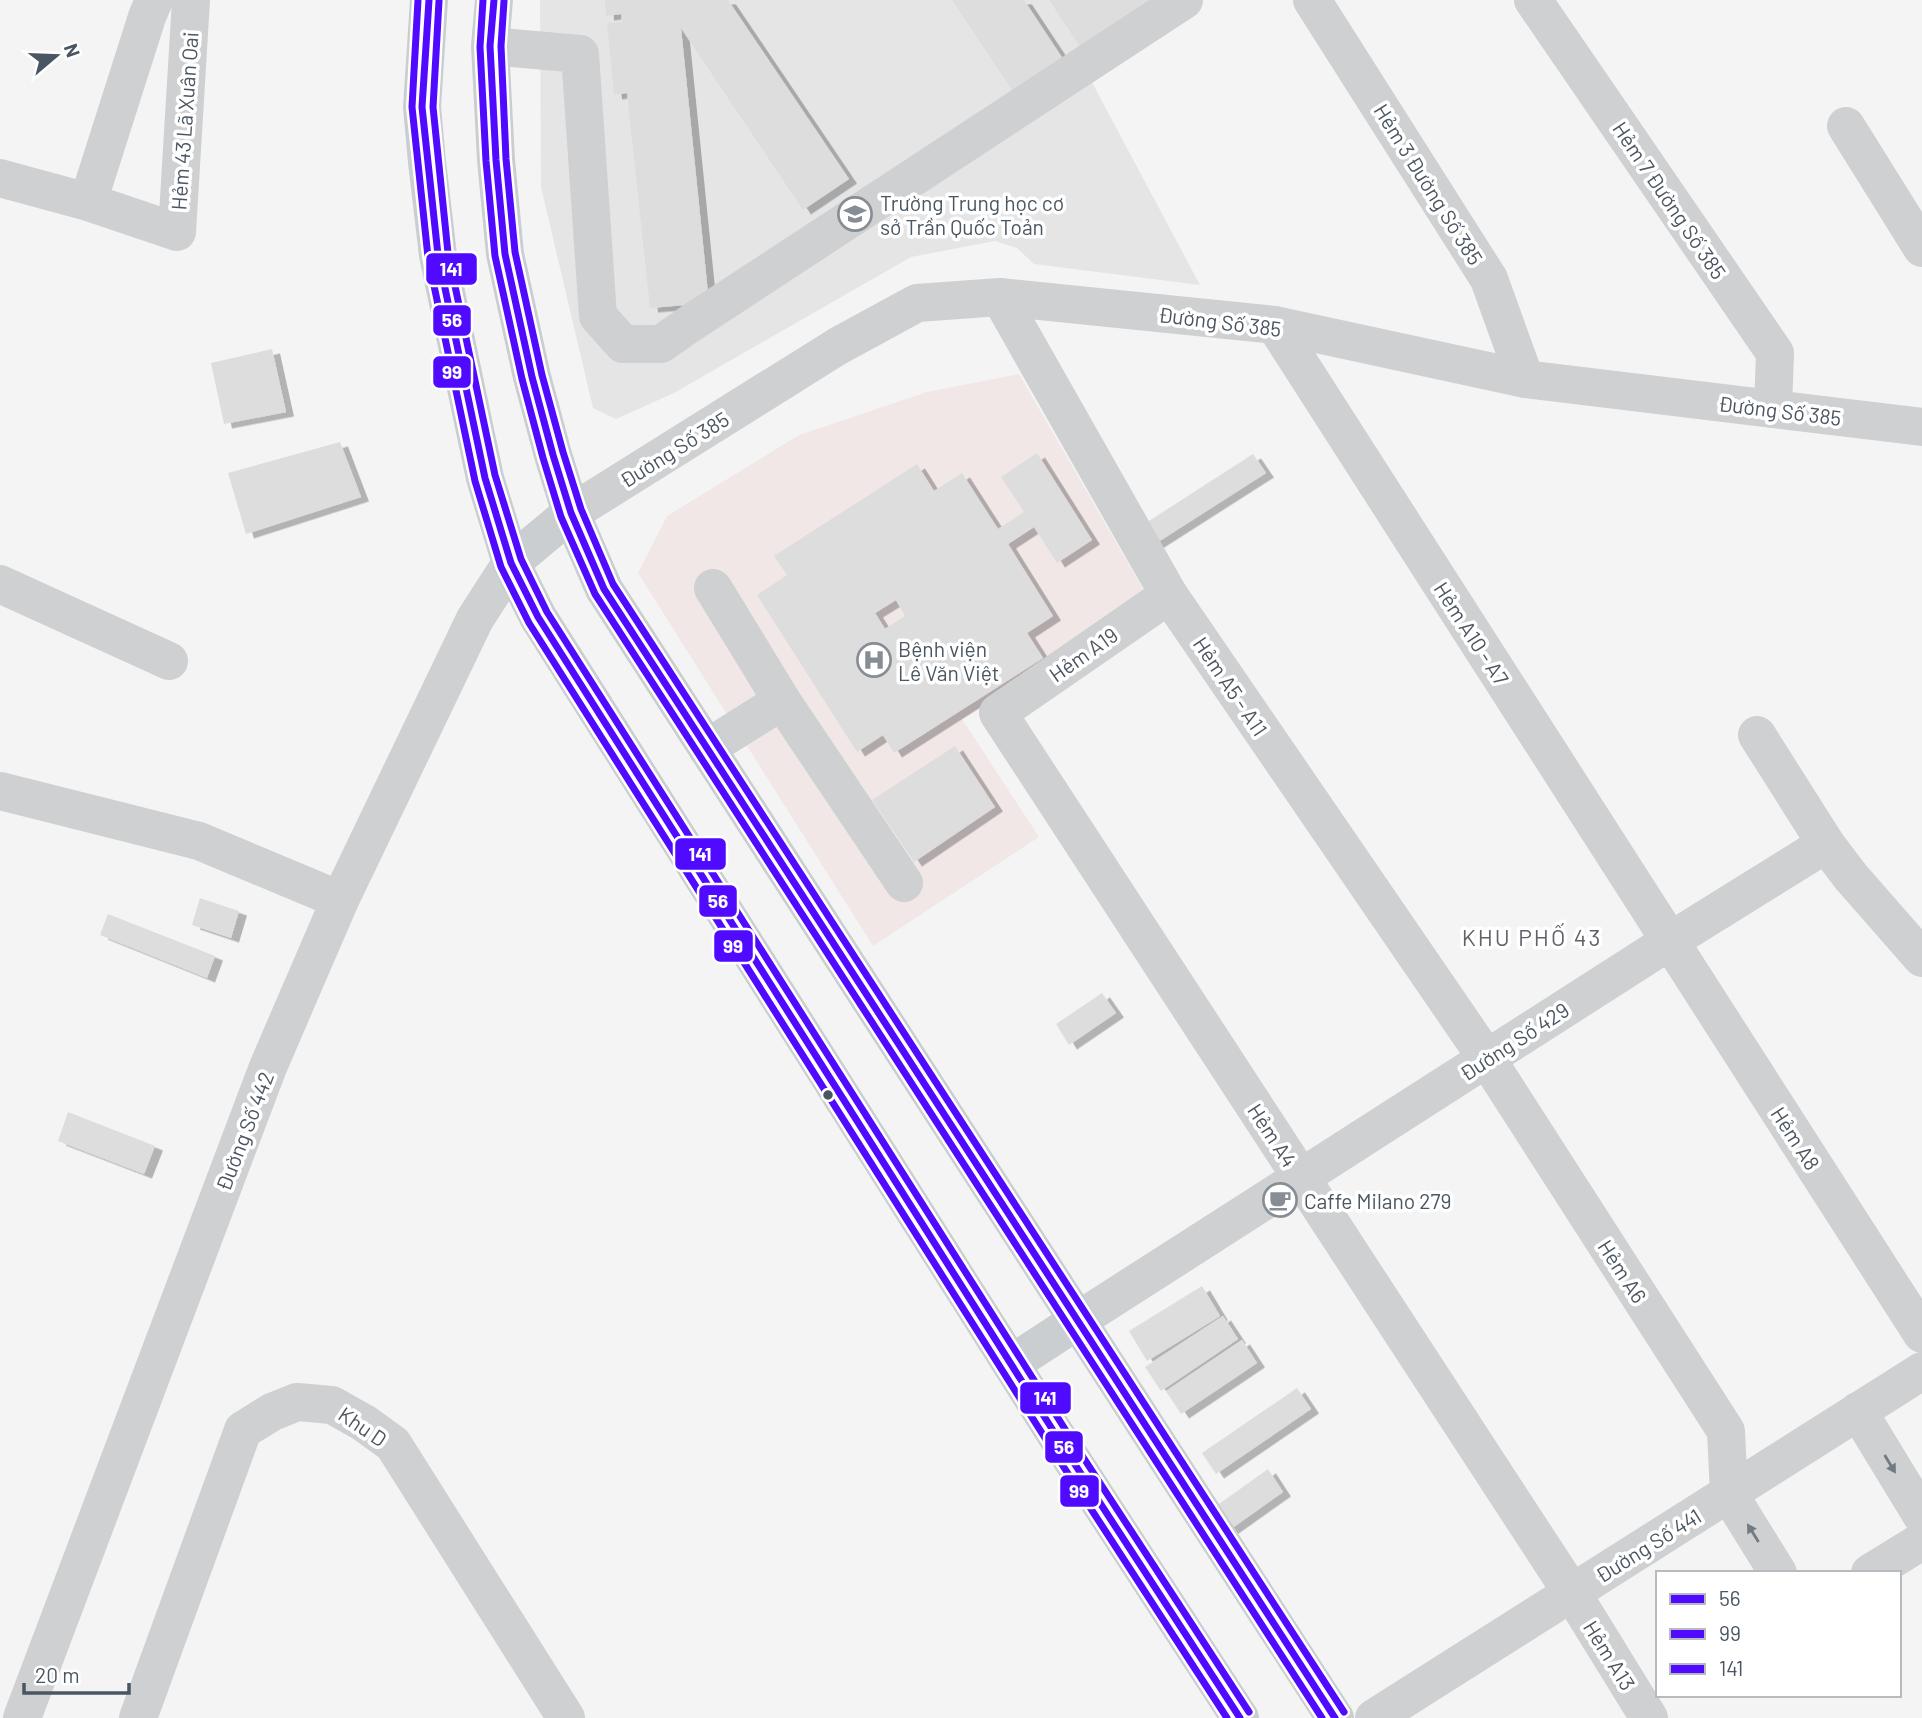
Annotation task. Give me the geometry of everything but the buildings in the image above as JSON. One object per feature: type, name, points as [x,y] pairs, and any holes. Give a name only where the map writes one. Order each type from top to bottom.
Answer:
[{"type":"main road","points":[[429,0],[422,107],[438,255],[485,478],[511,563],[546,629],[1011,1364],[1240,1718]]},
{"type":"main road","points":[[494,0],[490,46],[496,160],[505,254],[532,377],[571,513],[604,589],[1335,1718]]},
{"type":"main road","points":[[511,563],[571,513]]},
{"type":"main road","points":[[1011,1364],[1077,1321]]},
{"type":"street","points":[[88,202],[154,0]]},
{"type":"street","name":"Hẻm 43 Lã Xuân Oai","points":[[0,178],[88,202],[177,232],[191,0]]},
{"type":"street","points":[[490,46],[580,54],[598,316],[622,344],[661,344],[1184,0]]},
{"type":"street","name":"Hẻm 3 Đường Số 385","points":[[1312,0],[1489,279],[1525,379]]},
{"type":"street","name":"Hẻm 7 Đường Số 385","points":[[1533,0],[1775,353],[1773,409]]},
{"type":"street","points":[[1846,126],[1922,248]]},
{"type":"street","name":"Đường Số 385","points":[[571,513],[838,346],[917,303],[1000,298],[1275,325],[1525,379],[1922,427]]},
{"type":"street","name":"Hẻm A5 - A11","points":[[1000,298],[1169,595],[1487,1059]]},
{"type":"street","name":"Hẻm A10 - A7","points":[[1275,325],[1670,942]]},
{"type":"street","name":"Đường Số 442","points":[[22,1718],[268,1067],[340,900],[475,620],[511,563]]},
{"type":"street","points":[[0,584],[169,661]]},
{"type":"street","points":[[713,588],[782,701],[904,883]]},
{"type":"street","name":"Hẻm A19","points":[[998,713],[1169,595]]},
{"type":"street","points":[[706,748],[782,701]]},
{"type":"street","name":"Hẻm A4","points":[[998,713],[1572,1593]]},
{"type":"street","points":[[1757,735],[1826,844],[1851,877],[1922,958]]},
{"type":"street","points":[[0,791],[199,841],[340,900]]},
{"type":"street","name":"Đường Số 429","points":[[1077,1321],[1826,844]]},
{"type":"street","name":"Hẻm A8","points":[[1670,942],[1922,1334]]},
{"type":"street","name":"Hẻm A6","points":[[1487,1059],[1726,1431],[1729,1494]]},
{"type":"street","name":"Đường Số 441","points":[[1374,1718],[1922,1371]]},
{"type":"street","name":"Khu D","points":[[138,1718],[243,1430],[272,1412],[297,1402],[332,1405],[393,1444],[552,1710]]},
{"type":"street","points":[[1858,1411],[1922,1516]]},
{"type":"street","points":[[1729,1494],[1777,1571]]},
{"type":"street","points":[[1873,1571],[1922,1541]]},
{"type":"street","name":"Hẻm A13","points":[[1572,1593],[1649,1718]]},
{"type":"shaded area","name":"Trường Trung học cơ sở Trần Quốc Toản","points":[[540,0],[1200,0],[1087,73],[1200,285],[1034,264],[1017,248],[995,241],[911,257],[674,393],[616,419],[593,408],[541,187]]},
{"type":"shaded area","name":"Bệnh viện Lê Văn Việt","points":[[1019,374],[1150,601],[962,719],[1039,837],[873,946],[638,573],[667,516],[799,435],[927,392]]},
{"type":"transit line","name":"99","points":[[418,0],[412,107],[428,257],[475,481],[501,567],[529,623],[1052,1449],[1227,1718]]},
{"type":"transit line","name":"56","points":[[429,0],[422,107],[438,255],[485,478],[511,563],[538,617],[1061,1443],[1240,1718]]},
{"type":"transit line","name":"99","points":[[483,0],[480,47],[486,161],[495,256],[522,379],[543,458],[561,517],[595,594],[1322,1718]]},
{"type":"transit line","name":"56","points":[[494,0],[490,46],[496,160],[505,254],[532,377],[553,455],[571,513],[604,589],[1335,1718]]},
{"type":"transit line","name":"141","points":[[439,1],[433,107],[448,253],[495,475],[521,559],[547,612],[1070,1437],[1249,1712]]},
{"type":"transit line","name":"141","points":[[504,1],[501,46],[506,159],[515,252],[542,375],[563,452],[581,509],[613,584],[1344,1712]]},
{"type":"place","name":"Trường Trung học cơ sở Trần Quốc Toản","points":[[855,214]]},
{"type":"place","name":"Bệnh viện Lê Văn Việt","points":[[874,660]]},
{"type":"place","name":"Caffe Milano 279","points":[[1280,1200]]},
{"type":"district","name":"KHU PHỐ 43","points":[[1532,937]]}]
